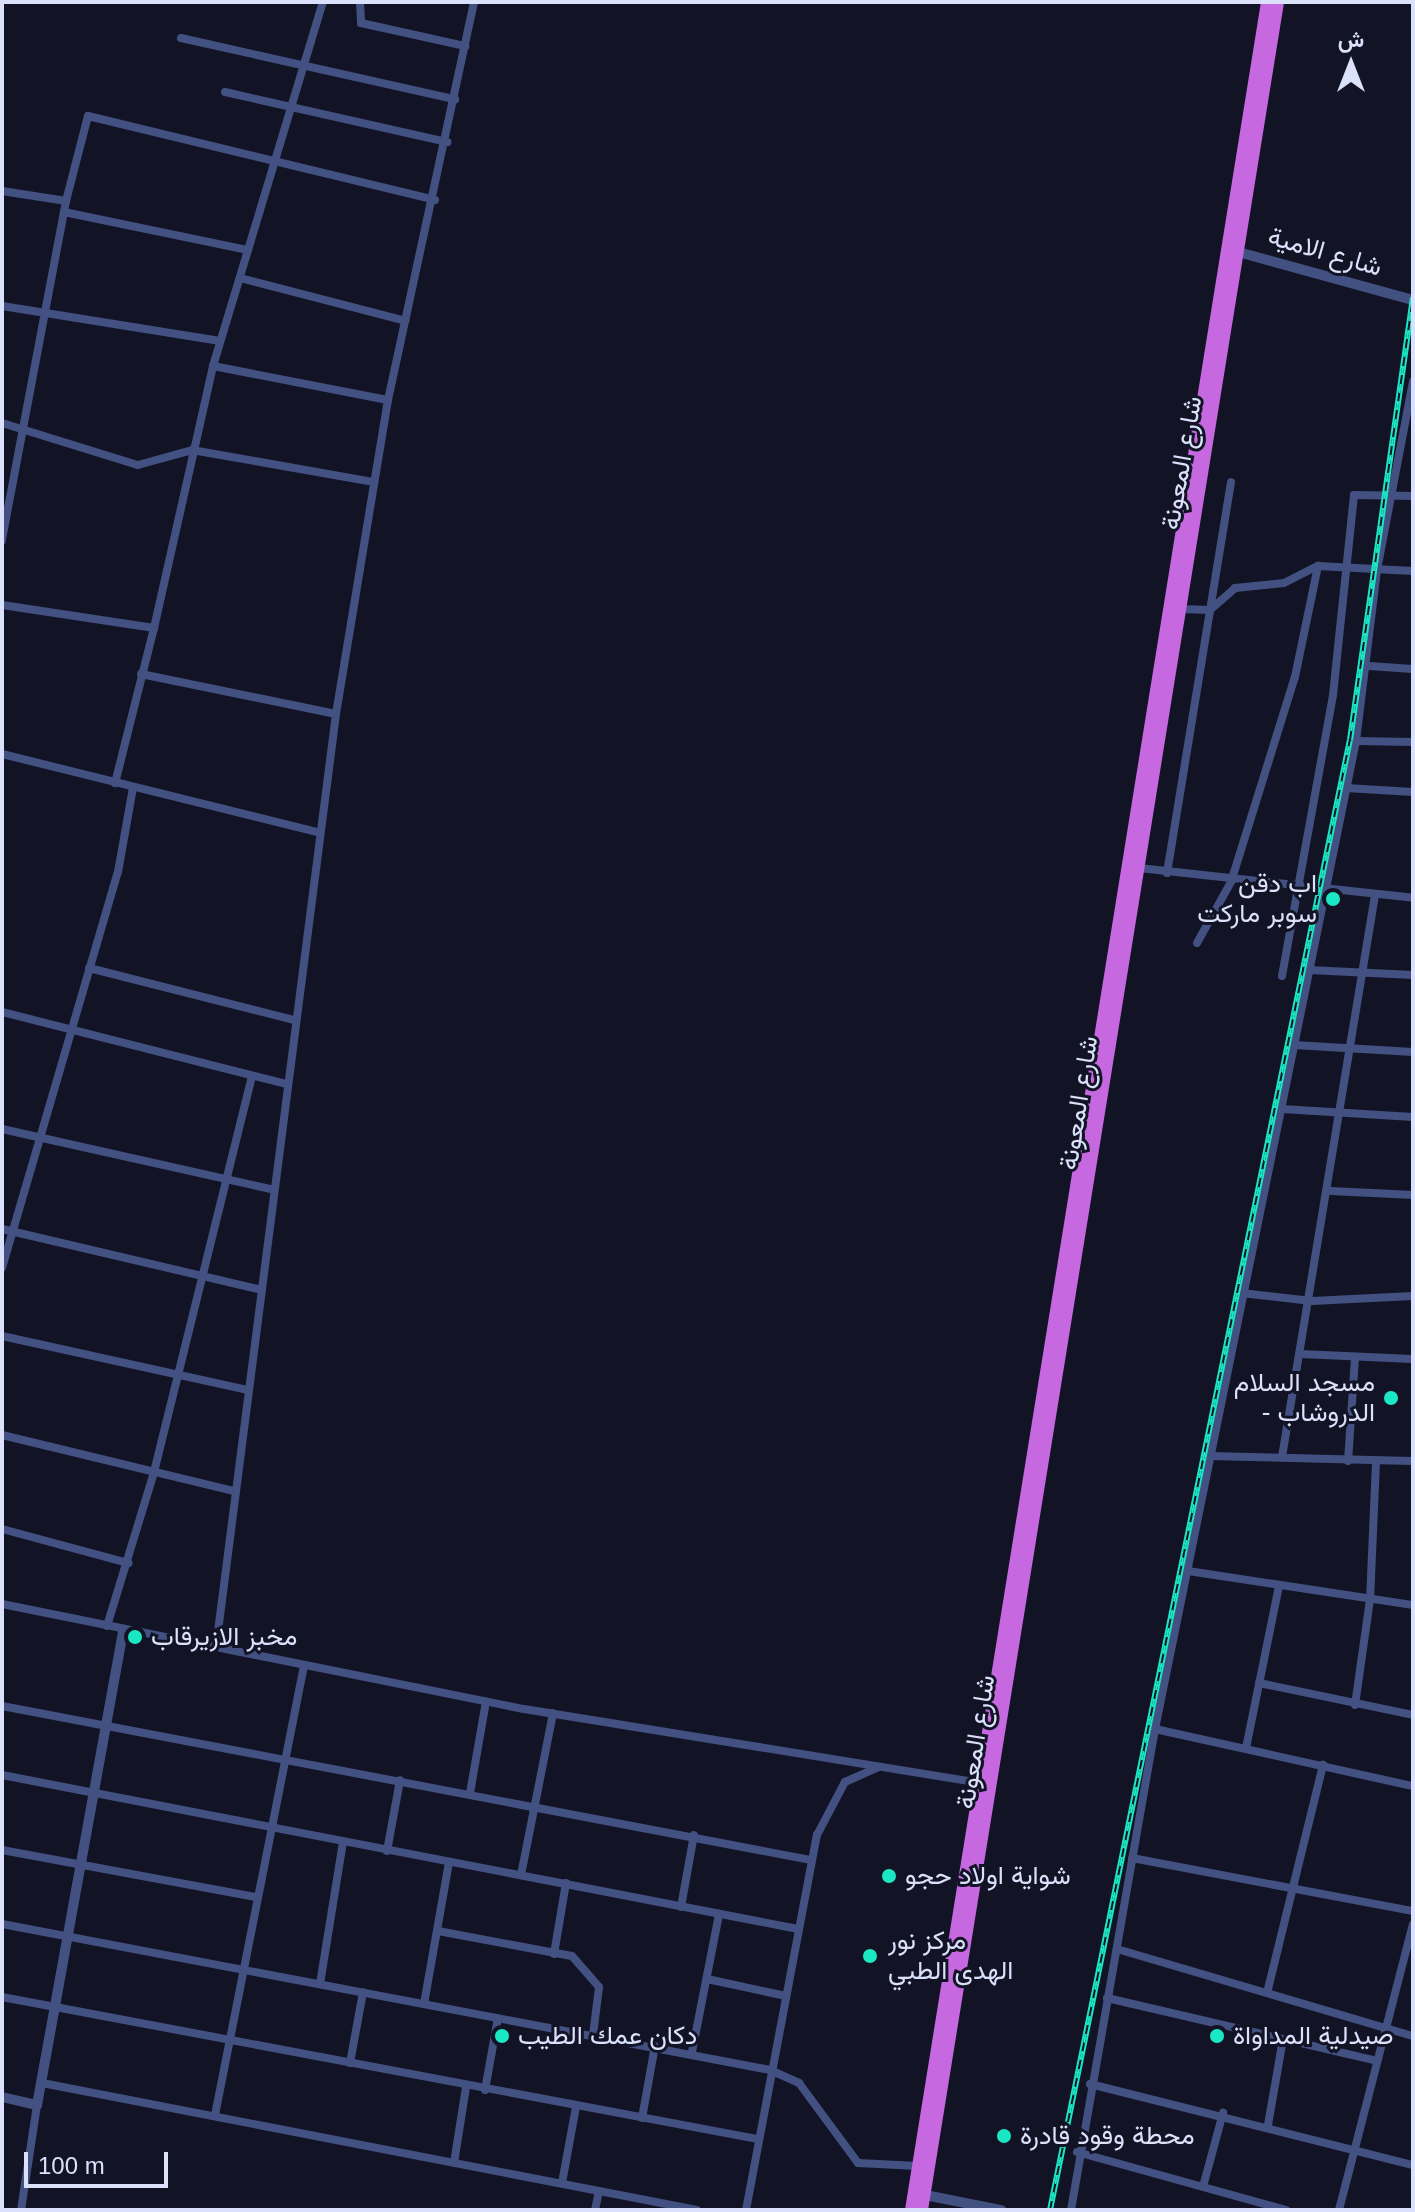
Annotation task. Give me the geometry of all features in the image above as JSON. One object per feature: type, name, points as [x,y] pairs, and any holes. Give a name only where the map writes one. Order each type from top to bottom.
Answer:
[{"type":"highway","name":"شارع المعونة","points":[[911,2210],[919,2194],[1139,868],[1180,609],[1267,2]]},
{"type":"highway","name":"شارع المعونة","points":[[922,2210],[918,2166],[1231,250],[1278,2]]},
{"type":"street","points":[[115,783],[154,628],[213,366],[279,161],[323,2]]},
{"type":"street","points":[[360,2],[361,23],[465,46]]},
{"type":"street","points":[[216,1647],[318,832],[336,714],[388,400],[435,200],[474,2]]},
{"type":"street","points":[[181,38],[455,99]]},
{"type":"street","points":[[225,92],[447,142]]},
{"type":"street","points":[[2,541],[66,201],[88,116],[435,200]]},
{"type":"street","points":[[2,191],[66,201]]},
{"type":"street","points":[[64,212],[248,250]]},
{"type":"street","name":"شارع الامية","points":[[1231,250],[1413,300]]},
{"type":"street","points":[[240,278],[406,321]]},
{"type":"street","points":[[2,306],[220,341]]},
{"type":"street","points":[[213,366],[388,400]]},
{"type":"street","points":[[1071,2210],[1077,2152],[1117,1949],[1155,1729],[1241,1293],[1282,1109],[1356,741],[1369,666],[1377,570],[1413,381]]},
{"type":"street","points":[[2,423],[138,465],[192,450],[374,482]]},
{"type":"street","points":[[1167,873],[1231,482]]},
{"type":"street","points":[[2,483],[13,485]]},
{"type":"street","points":[[1282,976],[1333,695],[1342,567],[1354,495],[1413,496]]},
{"type":"street","points":[[1180,609],[1210,610],[1235,588],[1284,583],[1318,566],[1413,571]]},
{"type":"street","points":[[1197,943],[1231,882],[1295,677],[1318,566]]},
{"type":"street","points":[[2,605],[154,628]]},
{"type":"street","points":[[1369,666],[1413,669]]},
{"type":"street","points":[[141,674],[336,714]]},
{"type":"street","points":[[1356,741],[1413,742]]},
{"type":"street","points":[[2,754],[318,832]]},
{"type":"street","points":[[2,1268],[72,1031],[133,788]]},
{"type":"street","points":[[1346,788],[1413,792]]},
{"type":"street","points":[[1139,868],[1324,893],[1413,898]]},
{"type":"street","points":[[1282,1457],[1331,1191],[1375,895]]},
{"type":"street","points":[[89,968],[294,1020]]},
{"type":"street","points":[[1309,970],[1413,975]]},
{"type":"street","points":[[2,1012],[287,1084]]},
{"type":"street","points":[[1294,1045],[1413,1052]]},
{"type":"street","points":[[107,1626],[154,1472],[252,1076]]},
{"type":"street","points":[[1282,1109],[1413,1117]]},
{"type":"street","points":[[2,1129],[274,1190]]},
{"type":"street","points":[[1331,1191],[1413,1195]]},
{"type":"street","points":[[2,1229],[262,1290]]},
{"type":"street","points":[[1241,1293],[1312,1301],[1413,1296]]},
{"type":"street","points":[[2,1336],[247,1390]]},
{"type":"street","points":[[1300,1354],[1413,1359]]},
{"type":"street","points":[[1348,1461],[1355,1357]]},
{"type":"street","points":[[2,1435],[234,1491]]},
{"type":"street","points":[[1209,1456],[1413,1461]]},
{"type":"street","points":[[1355,1705],[1370,1600],[1376,1461]]},
{"type":"street","points":[[2,1529],[128,1563]]},
{"type":"street","points":[[1188,1571],[1413,1605]]},
{"type":"street","points":[[1246,1748],[1279,1586]]},
{"type":"street","points":[[2,1604],[486,1701],[980,1783]]},
{"type":"street","points":[[21,2210],[37,2105],[123,1630]]},
{"type":"street","points":[[215,2115],[226,2042],[304,1666]]},
{"type":"street","points":[[1259,1683],[1413,1715]]},
{"type":"street","points":[[470,1793],[486,1701]]},
{"type":"street","points":[[2,1706],[106,1723],[811,1860]]},
{"type":"street","points":[[521,1875],[553,1713]]},
{"type":"street","points":[[1155,1729],[1413,1786]]},
{"type":"street","points":[[1268,1989],[1323,1765]]},
{"type":"street","points":[[746,2210],[811,1860],[841,1787],[879,1766]]},
{"type":"street","points":[[2,1775],[798,1929]]},
{"type":"street","points":[[387,1851],[400,1780]]},
{"type":"street","points":[[681,1907],[694,1835]]},
{"type":"street","points":[[320,1984],[343,1842]]},
{"type":"street","points":[[2,1850],[256,1897]]},
{"type":"street","points":[[1132,1858],[1413,1911]]},
{"type":"street","points":[[424,2004],[449,1862]]},
{"type":"street","points":[[554,1954],[566,1883]]},
{"type":"street","points":[[692,2052],[719,1914]]},
{"type":"street","points":[[2,1924],[692,2052],[770,2070],[799,2083],[858,2163],[918,2166]]},
{"type":"street","points":[[1339,2210],[1373,2060],[1413,1924]]},
{"type":"street","points":[[438,1931],[572,1956],[599,1987],[593,2035]]},
{"type":"street","points":[[1117,1949],[1268,1989],[1413,2036]]},
{"type":"street","points":[[707,1979],[786,1996]]},
{"type":"street","points":[[350,2063],[363,1992]]},
{"type":"street","points":[[2,1997],[226,2042],[757,2139]]},
{"type":"street","points":[[1107,1998],[1373,2060]]},
{"type":"street","points":[[485,2090],[498,2018]]},
{"type":"street","points":[[1268,2125],[1283,2039]]},
{"type":"street","points":[[642,2118],[655,2046]]},
{"type":"street","points":[[42,2083],[697,2210]]},
{"type":"street","points":[[1090,2084],[1223,2113],[1413,2165]]},
{"type":"street","points":[[454,2163],[466,2087]]},
{"type":"street","points":[[2,2097],[37,2105]]},
{"type":"street","points":[[562,2183],[576,2107]]},
{"type":"street","points":[[1204,2183],[1223,2113]]},
{"type":"street","points":[[1077,2152],[1204,2183],[1286,2210]]},
{"type":"street","points":[[595,2210],[599,2191]]},
{"type":"street","points":[[919,2194],[1001,2210]]},
{"type":"railway","points":[[1050,2210],[1350,740],[1413,297]]},
{"type":"place","name":"اب دقن سوبر ماركت","points":[[1333,899]]},
{"type":"place","name":"مسجد السلام - الدروشاب","points":[[1391,1398]]},
{"type":"place","name":"مخبز الازيرقاب","points":[[135,1637]]},
{"type":"place","name":"شواية اولاد حجو","points":[[889,1876]]},
{"type":"place","name":"مركز نور الهدى الطبي","points":[[870,1956]]},
{"type":"place","name":"دكان عمك الطيب","points":[[502,2036]]},
{"type":"place","name":"صيدلية المداواة","points":[[1217,2036]]},
{"type":"place","name":"محطة وقود قادرة","points":[[1004,2136]]}]
